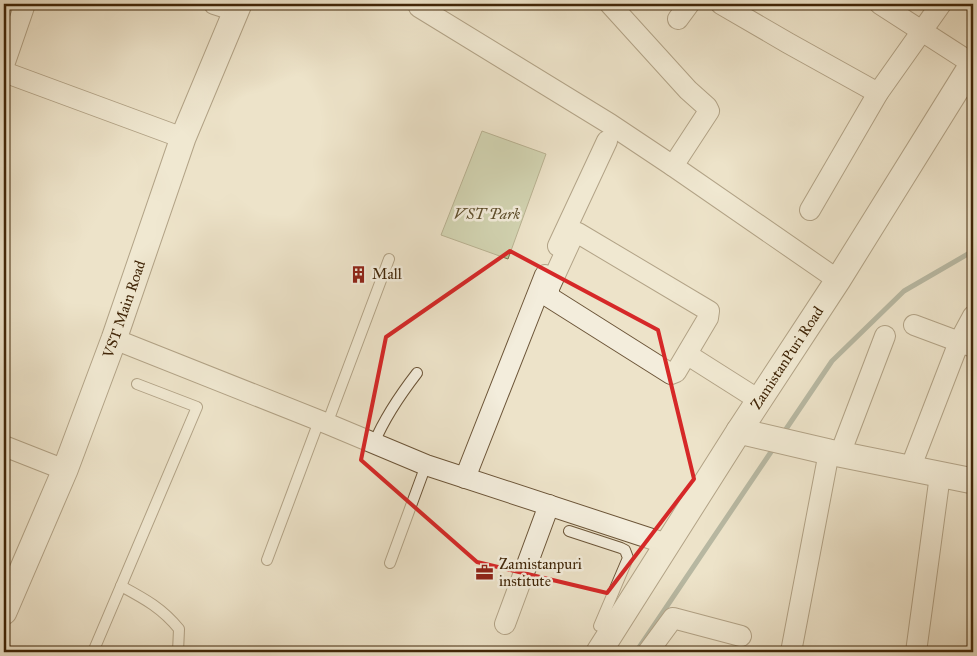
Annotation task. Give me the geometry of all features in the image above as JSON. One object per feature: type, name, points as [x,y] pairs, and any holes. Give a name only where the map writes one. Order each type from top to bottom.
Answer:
[{"type":"street","points":[[5,54],[25,4]]},
{"type":"street","points":[[418,4],[419,7],[610,124],[838,280]]},
{"type":"street","points":[[610,4],[709,111],[673,166]]},
{"type":"street","points":[[722,4],[878,93]]},
{"type":"street","points":[[880,4],[973,64]]},
{"type":"street","points":[[810,210],[878,93],[941,4]]},
{"type":"street","name":"VST Main Road","points":[[4,612],[65,470],[114,339],[230,6]]},
{"type":"street","name":"ZamistanPuri Road","points":[[600,652],[623,596],[667,544],[749,433],[759,400],[838,280],[973,64]]},
{"type":"street","points":[[4,72],[183,138]]},
{"type":"street","points":[[465,478],[544,279],[607,141]]},
{"type":"street","points":[[578,233],[709,311],[708,318],[688,355],[676,372],[671,374],[549,297],[549,288],[572,238],[578,233]]},
{"type":"street","points":[[910,469],[966,345],[973,316]]},
{"type":"street","points":[[914,325],[966,345]]},
{"type":"street","points":[[791,652],[825,451],[885,336]]},
{"type":"street","points":[[114,339],[426,465],[548,508],[618,538],[667,544]]},
{"type":"street","points":[[688,355],[759,400]]},
{"type":"street","points":[[749,433],[825,451],[973,481]]},
{"type":"street","points":[[4,446],[65,470]]},
{"type":"street","points":[[916,652],[940,475]]},
{"type":"street","points":[[505,624],[548,508]]},
{"type":"street","points":[[648,652],[673,618],[741,636]]},
{"type":"lane","points":[[267,560],[389,259]]},
{"type":"lane","points":[[374,443],[381,425],[398,396],[417,373]]},
{"type":"lane","points":[[93,652],[197,407],[137,384]]},
{"type":"lane","points":[[390,563],[426,465]]},
{"type":"lane","points":[[569,531],[618,538],[628,558],[623,596],[599,626]]},
{"type":"lane","points":[[121,586],[168,615],[179,630],[178,652]]},
{"type":"highlighted area","points":[[510,251],[658,330],[694,479],[607,593],[477,562],[361,460],[386,337]]},
{"type":"green space","name":"VST Park","points":[[482,131],[546,154],[508,259],[441,235]]},
{"type":"waterway","points":[[782,435],[832,361],[904,291],[973,251]]},
{"type":"waterway","points":[[636,652],[775,446]]},
{"type":"place","name":"Mall","points":[[358,274]]},
{"type":"place","name":"Zamistanpuri institute","points":[[485,573]]}]
